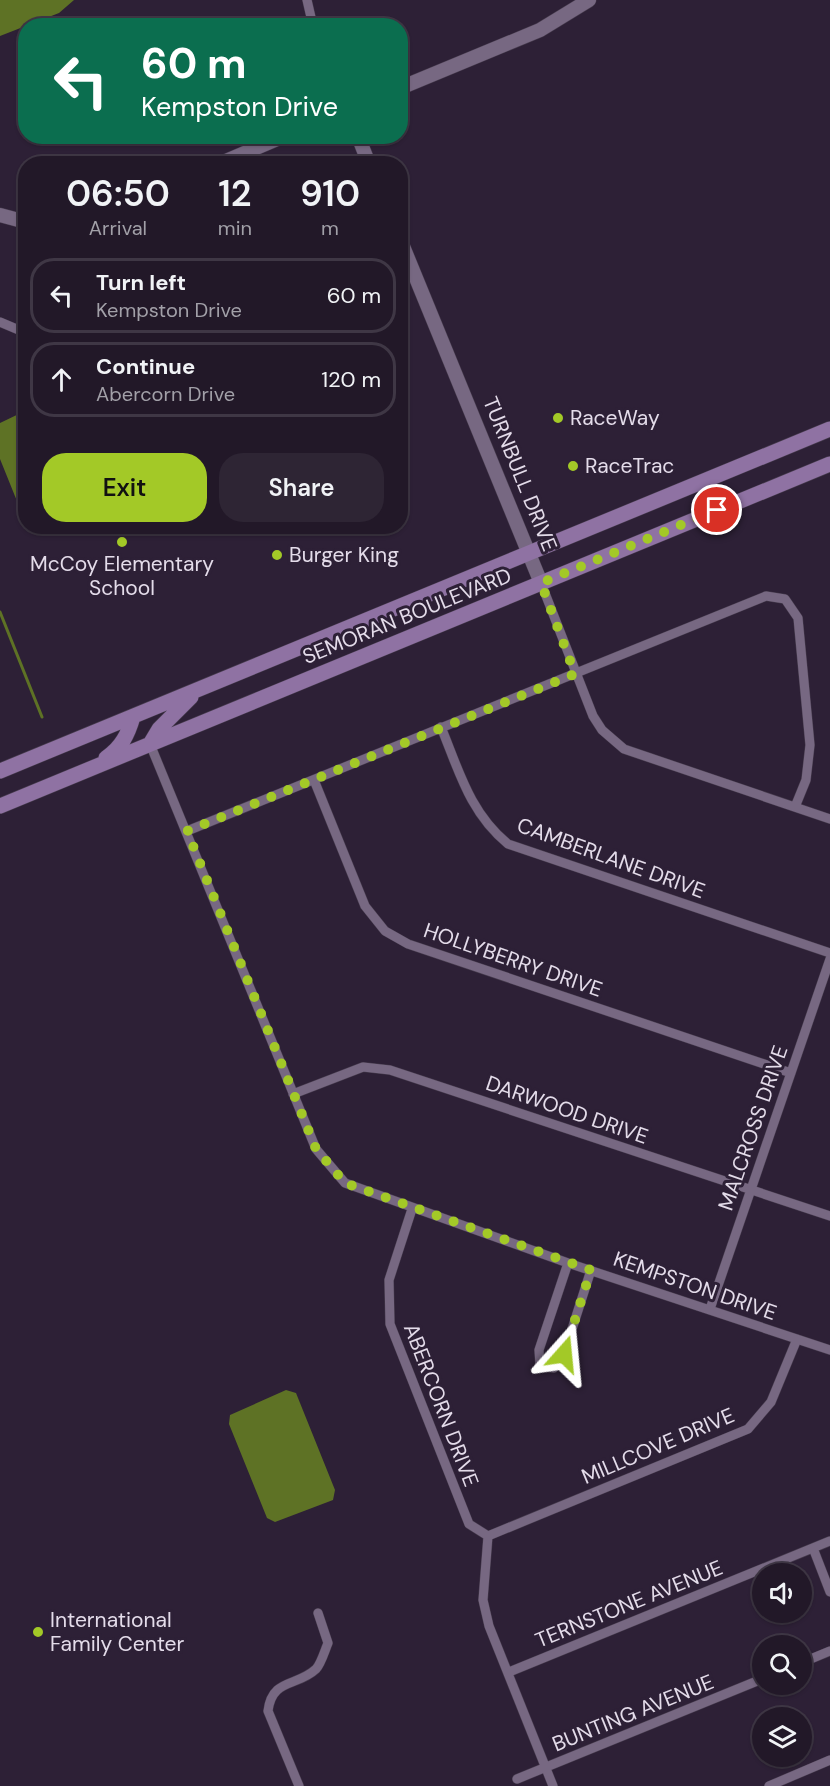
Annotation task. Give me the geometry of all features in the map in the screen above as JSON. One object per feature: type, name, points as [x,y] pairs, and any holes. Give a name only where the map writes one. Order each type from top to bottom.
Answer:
[{"type":"main road","name":"SEMORAN BOULEVARD","points":[[0,771],[830,429]]},
{"type":"main road","name":"SEMORAN BOULEVARD","points":[[0,806],[830,464]]},
{"type":"main road","points":[[150,744],[171,715],[200,689]]},
{"type":"main road","points":[[86,770],[116,751],[127,736],[133,717]]},
{"type":"street","points":[[307,0],[311,18]]},
{"type":"street","points":[[408,85],[540,30],[589,0]]},
{"type":"street","points":[[238,156],[265,144]]},
{"type":"street","points":[[0,215],[18,220]]},
{"type":"street","name":"TURNBULL DRIVE","points":[[408,259],[541,583],[575,674],[593,716],[602,730],[624,749],[830,819]]},
{"type":"street","points":[[0,322],[18,330]]},
{"type":"street","points":[[187,831],[766,596],[785,599],[798,618],[810,745],[806,780],[795,807]]},
{"type":"street","name":"CAMBERLANE DRIVE","points":[[441,727],[471,801],[488,828],[508,844],[830,953]]},
{"type":"street","points":[[150,744],[316,1149],[345,1183],[412,1209]]},
{"type":"street","name":"HOLLYBERRY DRIVE","points":[[315,780],[365,906],[385,931],[408,944],[791,1073]]},
{"type":"street","name":"MALCROSS DRIVE","points":[[711,1309],[830,959]]},
{"type":"street","name":"DARWOOD DRIVE","points":[[293,1094],[363,1067],[390,1070],[830,1216]]},
{"type":"street","name":"KEMPSTON DRIVE","points":[[412,1209],[830,1350]]},
{"type":"street","name":"ABERCORN DRIVE","points":[[412,1209],[389,1280],[390,1324],[465,1515],[470,1524],[488,1536]]},
{"type":"street","points":[[568,1263],[539,1350],[540,1366],[554,1368],[564,1354],[591,1270]]},
{"type":"street","name":"MILLCOVE DRIVE","points":[[488,1536],[748,1429],[771,1402],[797,1339]]},
{"type":"street","points":[[488,1536],[483,1600],[489,1626],[553,1786]]},
{"type":"street","name":"TERNSTONE AVENUE","points":[[508,1672],[830,1541]]},
{"type":"street","points":[[813,1548],[830,1592]]},
{"type":"street","points":[[299,1786],[268,1711],[269,1699],[277,1689],[316,1669],[328,1643],[318,1612]]},
{"type":"street","points":[[812,1658],[830,1651]]},
{"type":"street","name":"BUNTING AVENUE","points":[[517,1779],[752,1683]]},
{"type":"street","points":[[769,1786],[830,1760]]},
{"type":"shaded area","points":[[0,0],[74,0],[59,13],[46,18],[18,18],[18,29],[0,36]]},
{"type":"shaded area","points":[[18,414],[18,504],[0,459],[0,423]]},
{"type":"shaded area","points":[[286,1390],[296,1393],[335,1490],[333,1500],[275,1522],[267,1518],[229,1424],[230,1415]]},
{"type":"waterway","points":[[0,612],[42,717]]},
{"type":"place","name":"RaceWay","points":[[558,418]]},
{"type":"place","name":"RaceTrac","points":[[573,466]]},
{"type":"place","name":"McCoy Elementary School","points":[[122,542]]},
{"type":"place","name":"Burger King","points":[[277,555]]},
{"type":"place","name":"International Family Center","points":[[38,1632]]},
{"type":"route","points":[[564,1354],[591,1270],[412,1209],[345,1183],[316,1149],[187,831],[575,674],[541,583],[717,510]]}]
